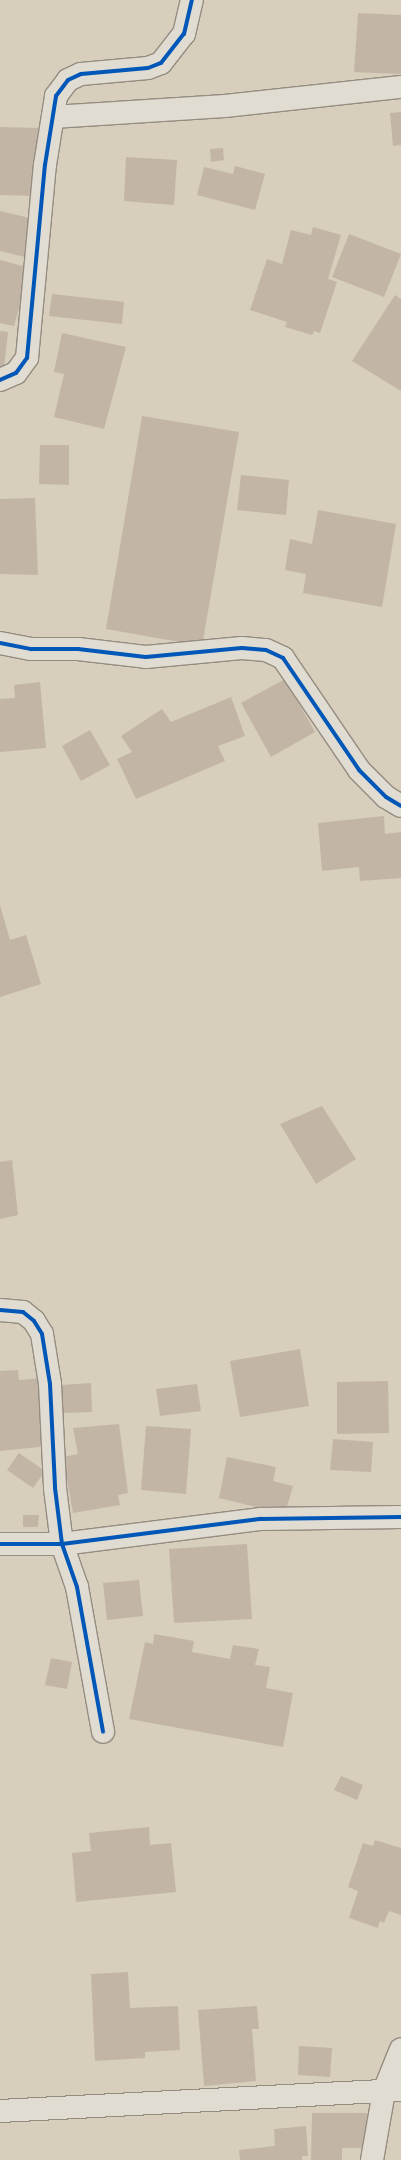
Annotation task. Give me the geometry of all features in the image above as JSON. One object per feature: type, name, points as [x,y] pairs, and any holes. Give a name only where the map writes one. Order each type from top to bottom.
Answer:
[{"type":"street","points":[[0,380],[16,373],[27,358],[45,165],[54,117],[56,96],[68,80],[82,74],[148,68],[161,63],[184,34],[192,0]]},
{"type":"street","points":[[54,117],[225,106],[401,88]]},
{"type":"street","points":[[0,643],[31,649],[78,649],[146,656],[242,648],[266,650],[283,658],[359,770],[386,797],[401,806]]},
{"type":"street","points":[[0,1310],[23,1312],[34,1320],[42,1334],[50,1384],[55,1488],[62,1544],[77,1587],[103,1732]]},
{"type":"street","points":[[0,1544],[62,1544],[261,1519],[401,1516]]},
{"type":"street","points":[[372,2160],[392,2090],[401,2049]]},
{"type":"street","points":[[0,2111],[392,2090]]},
{"type":"building","points":[[358,13],[401,15],[401,74],[354,72]]},
{"type":"building","points":[[401,112],[401,145],[393,146],[390,113]]},
{"type":"building","points":[[0,127],[38,128],[36,196],[0,195]]},
{"type":"building","points":[[223,148],[224,160],[211,162],[210,149]]},
{"type":"building","points":[[126,157],[177,160],[174,205],[124,201]]},
{"type":"building","points":[[235,166],[265,174],[255,210],[197,195],[204,167],[233,174]]},
{"type":"building","points":[[0,211],[34,219],[25,257],[0,251]]},
{"type":"building","points":[[313,227],[341,235],[328,279],[337,282],[320,333],[314,331],[312,335],[285,327],[287,322],[250,310],[267,259],[282,264],[291,230],[311,235]]},
{"type":"building","points":[[349,234],[401,254],[384,297],[332,277]]},
{"type":"building","points":[[0,260],[30,268],[14,326],[0,323]]},
{"type":"building","points":[[52,294],[124,302],[122,324],[49,316]]},
{"type":"building","points":[[395,295],[401,299],[401,391],[352,361]]},
{"type":"building","points":[[0,331],[8,332],[4,368],[0,367]]},
{"type":"building","points":[[62,333],[126,347],[104,429],[54,417],[64,374],[54,372]]},
{"type":"building","points":[[142,416],[239,432],[202,646],[106,629]]},
{"type":"building","points":[[40,445],[69,445],[69,485],[39,484]]},
{"type":"building","points":[[241,475],[289,480],[286,515],[237,510]]},
{"type":"building","points":[[35,498],[38,575],[0,574],[0,499]]},
{"type":"building","points":[[318,510],[396,524],[382,607],[303,593],[306,574],[285,570],[290,539],[312,544]]},
{"type":"building","points":[[285,679],[315,732],[271,757],[241,703]]},
{"type":"building","points":[[40,682],[46,748],[0,752],[0,699],[15,698],[14,685]]},
{"type":"building","points":[[231,697],[245,736],[218,746],[225,761],[136,799],[117,759],[132,752],[121,736],[162,709],[171,722]]},
{"type":"building","points":[[90,730],[110,765],[81,781],[62,746]]},
{"type":"building","points":[[384,816],[385,834],[401,832],[401,878],[360,881],[359,867],[322,871],[318,823]]},
{"type":"building","points":[[0,905],[10,940],[26,935],[41,984],[0,997]]},
{"type":"building","points":[[322,1106],[356,1159],[316,1184],[280,1124]]},
{"type":"building","points":[[12,1160],[18,1215],[0,1219],[0,1162]]},
{"type":"building","points":[[300,1349],[309,1406],[240,1417],[230,1361]]},
{"type":"building","points":[[18,1370],[19,1380],[43,1378],[49,1446],[0,1451],[0,1371]]},
{"type":"building","points":[[388,1381],[389,1433],[337,1434],[337,1382]]},
{"type":"building","points":[[91,1383],[92,1412],[61,1413],[60,1385]]},
{"type":"building","points":[[197,1384],[201,1411],[160,1416],[156,1389]]},
{"type":"building","points":[[119,1424],[128,1493],[118,1495],[120,1505],[73,1513],[63,1457],[78,1454],[73,1428]]},
{"type":"building","points":[[146,1426],[191,1429],[186,1494],[141,1490]]},
{"type":"building","points":[[333,1439],[373,1442],[371,1472],[330,1470]]},
{"type":"building","points":[[19,1453],[45,1471],[33,1488],[7,1470]]},
{"type":"building","points":[[227,1457],[276,1467],[273,1481],[293,1486],[285,1514],[219,1498]]},
{"type":"building","points":[[23,1515],[39,1515],[38,1527],[23,1527]]},
{"type":"building","points":[[247,1544],[252,1619],[174,1623],[169,1549]]},
{"type":"building","points":[[139,1580],[143,1616],[107,1620],[103,1583]]},
{"type":"building","points":[[154,1634],[194,1641],[192,1652],[230,1659],[233,1645],[259,1649],[255,1665],[270,1667],[266,1688],[293,1693],[283,1747],[129,1719],[145,1642],[153,1644]]},
{"type":"building","points":[[51,1658],[72,1662],[67,1689],[45,1685]]},
{"type":"building","points":[[341,1776],[363,1785],[357,1800],[334,1790]]},
{"type":"building","points":[[149,1827],[150,1845],[171,1843],[176,1892],[76,1902],[72,1853],[91,1851],[89,1833]]},
{"type":"building","points":[[375,1840],[401,1848],[401,1915],[389,1911],[384,1923],[380,1921],[378,1928],[349,1918],[358,1891],[348,1887],[363,1843],[373,1846]]},
{"type":"building","points":[[128,1972],[130,2008],[178,2006],[180,2050],[145,2052],[145,2058],[95,2061],[91,1974]]},
{"type":"building","points":[[257,2006],[259,2029],[252,2029],[256,2081],[204,2086],[198,2010]]},
{"type":"building","points":[[299,2046],[332,2048],[330,2077],[298,2075]]},
{"type":"building","points":[[312,2113],[367,2113],[366,2148],[342,2148],[342,2160],[311,2160]]},
{"type":"building","points":[[306,2126],[308,2156],[302,2156],[302,2160],[240,2160],[239,2150],[275,2146],[274,2129]]},
{"type":"cycle path","points":[[0,380],[16,373],[27,358],[45,165],[56,96],[68,80],[81,74],[148,68],[161,63],[184,34],[192,0]]},
{"type":"cycle path","points":[[0,643],[31,649],[78,649],[146,657],[242,648],[266,650],[283,658],[359,770],[386,797],[401,806]]},
{"type":"cycle path","points":[[0,1310],[23,1312],[34,1321],[42,1334],[50,1384],[55,1488],[62,1544],[77,1587],[103,1732]]},
{"type":"cycle path","points":[[0,1544],[62,1544],[261,1519],[401,1517]]}]
